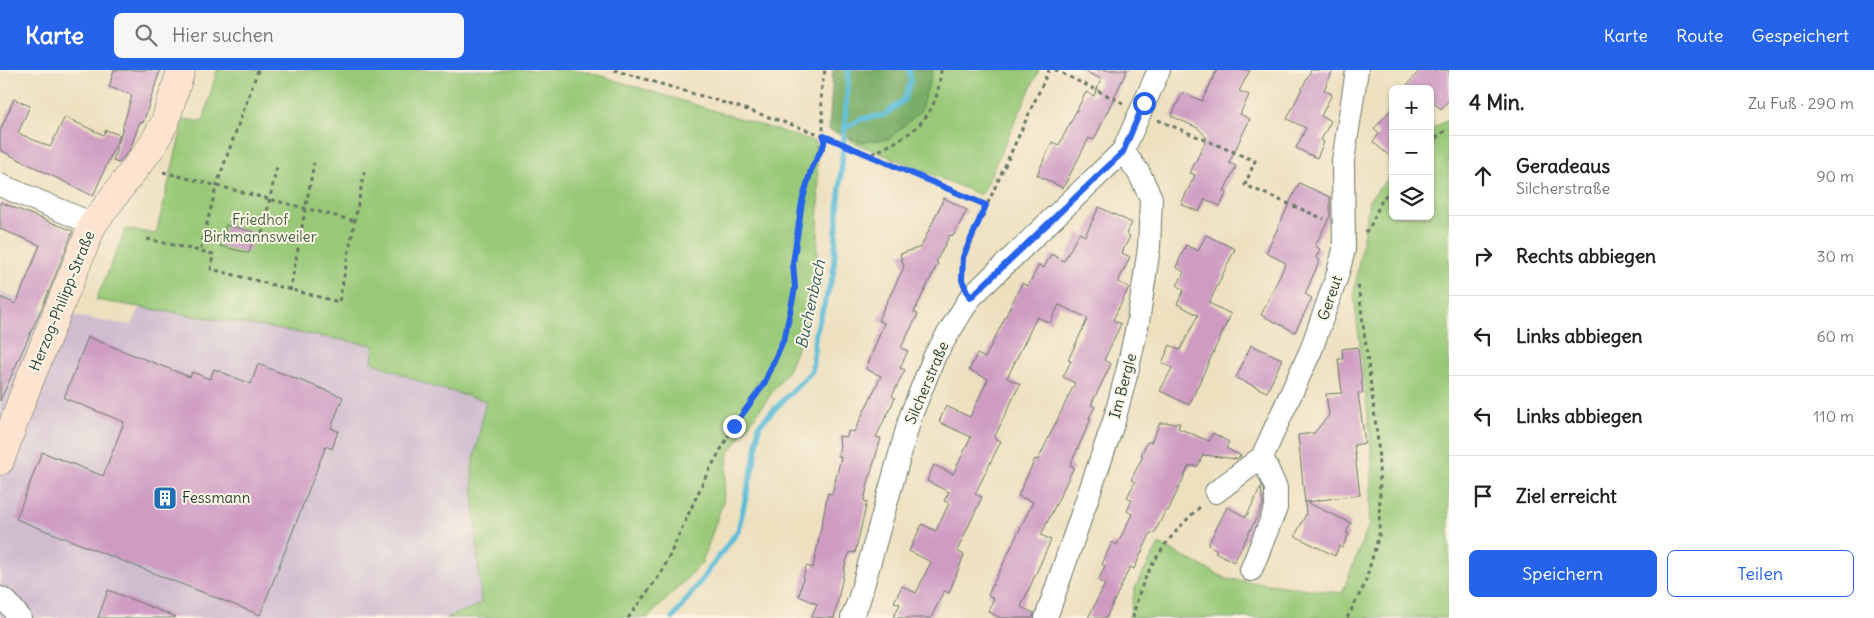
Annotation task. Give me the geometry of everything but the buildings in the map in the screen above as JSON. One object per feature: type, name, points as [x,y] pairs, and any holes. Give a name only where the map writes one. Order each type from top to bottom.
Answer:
[{"type":"street","name":"Herzog-Philipp-Straße","points":[[0,461],[24,394],[93,224],[152,146],[165,122],[181,70]]},
{"type":"street","name":"Silcherstraße","points":[[852,618],[859,600],[911,415],[935,355],[970,298],[1123,152],[1159,70]]},
{"type":"street","name":"Gereut","points":[[1216,492],[1262,457],[1311,350],[1345,239],[1343,160],[1357,70]]},
{"type":"street","name":"Im Bergle","points":[[1046,618],[1114,420],[1138,322],[1149,248],[1151,198],[1139,174],[1123,152]]},
{"type":"street","points":[[0,185],[93,224]]},
{"type":"street","points":[[1251,570],[1276,508],[1276,488],[1262,457]]},
{"type":"street","points":[[0,598],[20,618]]},
{"type":"path","points":[[200,251],[217,184],[258,70]]},
{"type":"path","points":[[614,70],[746,109],[856,147],[986,205]]},
{"type":"path","points":[[628,618],[662,572],[705,478],[734,426],[764,384],[785,336],[795,288],[793,263],[802,202],[811,170],[824,144],[821,92],[825,70]]},
{"type":"path","points":[[871,154],[914,131],[928,114],[940,85],[941,70]]},
{"type":"path","points":[[970,298],[962,280],[963,257],[1049,70]]},
{"type":"path","points":[[1055,70],[1140,112],[1255,161],[1245,185],[1345,239],[1357,280],[1378,442],[1380,492],[1379,535],[1364,586],[1346,618]]},
{"type":"path","points":[[1434,140],[1441,133],[1449,130]]},
{"type":"path","points":[[290,290],[314,163]]},
{"type":"path","points":[[262,234],[277,166]]},
{"type":"path","points":[[147,239],[213,254],[211,269],[339,302],[365,168]]},
{"type":"path","points":[[163,172],[217,184],[355,221]]},
{"type":"path","points":[[1345,239],[1369,229],[1381,202],[1389,191]]},
{"type":"path","points":[[1133,618],[1141,585],[1158,553],[1180,526],[1216,492]]},
{"type":"shaded area","points":[[0,291],[45,310],[102,321],[132,325],[140,307],[375,345],[372,362],[431,386],[486,401],[472,469],[481,604],[446,618],[0,618]]},
{"type":"green space","name":"Friedhof Birkmannsweiler","points":[[217,70],[582,70],[816,142],[819,203],[817,260],[810,315],[789,369],[728,454],[723,502],[702,563],[648,618],[446,618],[481,604],[472,469],[486,401],[431,386],[372,362],[374,345],[96,300],[126,229],[156,234],[184,119],[203,122]]},
{"type":"green space","points":[[833,70],[933,70],[920,112],[889,139],[861,142],[829,130]]},
{"type":"green space","points":[[849,70],[1039,70],[981,195],[851,141],[844,129]]},
{"type":"green space","points":[[1449,120],[1449,618],[1129,618],[1135,588],[1159,544],[1227,579],[1342,593],[1369,524],[1372,453],[1354,293],[1369,200],[1389,178],[1389,220],[1434,220],[1434,128]]},
{"type":"waterway","name":"Buchenbach","points":[[673,618],[738,531],[756,453],[759,425],[812,371],[815,335],[833,275],[849,70]]},
{"type":"waterway","name":"Buchenbach","points":[[844,129],[861,119],[884,115],[904,100],[911,81],[909,70]]},
{"type":"place","name":"Fessmann","points":[[165,498]]},
{"type":"route","points":[[734,426],[764,384],[785,336],[795,288],[793,263],[802,202],[811,170],[824,144],[824,136],[856,147],[986,205],[963,257],[962,280],[970,298],[1123,152],[1144,103]]}]
